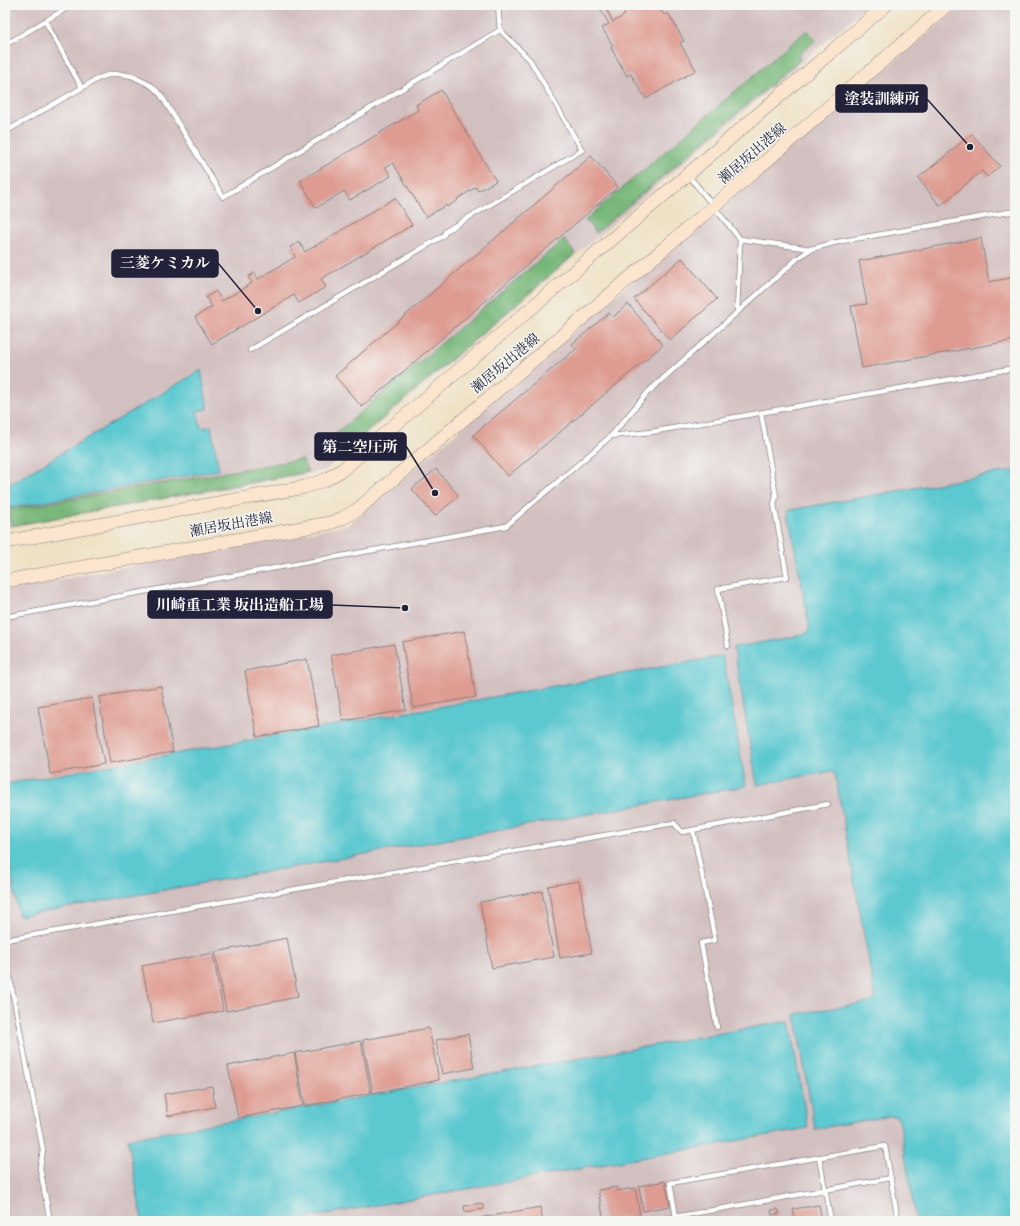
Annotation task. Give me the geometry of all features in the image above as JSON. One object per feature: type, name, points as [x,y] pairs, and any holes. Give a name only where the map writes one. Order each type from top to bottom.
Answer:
[{"type":"main road","name":"瀬居坂出港線","points":[[5,542],[305,487],[326,480],[348,465],[886,5]]},
{"type":"main road","name":"瀬居坂出港線","points":[[5,581],[330,523],[357,510],[947,5]]},
{"type":"lane","points":[[5,45],[72,5]]},
{"type":"lane","points":[[250,350],[443,236],[446,231],[582,150],[530,60],[500,30],[498,5]]},
{"type":"lane","points":[[45,21],[82,88]]},
{"type":"lane","points":[[5,132],[99,78],[111,74],[132,76],[152,86],[161,95],[223,198],[500,30]]},
{"type":"lane","points":[[688,174],[740,239],[737,312]]},
{"type":"lane","points":[[5,617],[506,526],[610,436],[648,392],[798,258],[811,249],[837,242],[1015,211]]},
{"type":"lane","points":[[740,239],[811,249]]},
{"type":"lane","points":[[610,436],[651,432],[1015,368]]},
{"type":"lane","points":[[728,646],[718,589],[787,577],[774,504],[776,496],[761,413]]},
{"type":"lane","points":[[5,940],[674,823],[682,832],[828,804]]},
{"type":"lane","points":[[693,830],[715,940],[701,943],[717,1027]]},
{"type":"lane","points":[[5,954],[43,1150],[40,1168],[50,1221]]},
{"type":"lane","points":[[676,1217],[670,1183],[885,1146],[898,1221]]},
{"type":"lane","points":[[819,1157],[831,1221]]},
{"type":"lane","points":[[661,1221],[825,1189],[891,1178]]},
{"type":"shaded area","points":[[5,5],[868,5],[324,471],[5,528]]},
{"type":"shaded area","points":[[960,5],[1015,5],[1015,470],[790,510],[789,518],[809,625],[809,632],[791,637],[735,647],[734,649],[756,783],[759,785],[831,771],[835,774],[875,996],[875,999],[871,1002],[801,1013],[815,1129],[890,1116],[897,1117],[900,1124],[916,1221],[5,1221],[5,590],[348,525],[791,145],[919,41]]},
{"type":"green space","points":[[807,30],[816,40],[798,55],[800,60],[596,233],[585,220]]},
{"type":"green space","points":[[564,239],[575,254],[330,463],[321,446]]},
{"type":"green space","points":[[302,459],[308,472],[11,526],[8,510]]},
{"type":"water","points":[[201,370],[208,409],[197,411],[201,428],[211,426],[219,470],[5,509],[5,487]]},
{"type":"water","points":[[1015,470],[1015,1221],[916,1221],[900,1124],[897,1117],[890,1116],[815,1129],[795,1014],[871,1002],[875,999],[875,996],[835,774],[831,771],[757,785],[734,649],[735,647],[791,637],[809,632],[788,511]]},
{"type":"water","points":[[723,656],[746,786],[19,916],[5,839],[5,784]]},
{"type":"water","points":[[789,1021],[808,1128],[288,1221],[142,1221],[128,1139]]},
{"type":"building","points":[[598,5],[604,5],[613,22],[625,15],[620,5],[625,5],[630,12],[642,5],[658,5],[664,15],[668,13],[684,41],[680,43],[696,70],[646,99],[631,74],[627,76],[611,48],[613,46],[602,28],[609,24]]},
{"type":"building","points":[[441,90],[496,181],[478,191],[476,187],[447,207],[446,205],[426,217],[393,163],[385,167],[391,176],[350,200],[344,191],[316,208],[300,181],[418,110],[416,105]]},
{"type":"building","points":[[972,134],[1000,166],[987,177],[982,171],[940,206],[918,178]]},
{"type":"building","points":[[591,156],[618,187],[362,407],[335,376]]},
{"type":"building","points":[[395,198],[412,225],[321,279],[326,287],[299,303],[294,295],[212,344],[195,317],[212,307],[206,297],[216,291],[222,301],[252,283],[248,277],[255,273],[258,279],[295,257],[290,247],[299,242],[305,252]]},
{"type":"building","points":[[981,238],[989,282],[1015,277],[1015,340],[862,368],[851,306],[867,304],[859,261]]},
{"type":"building","points":[[682,258],[717,299],[670,340],[634,299]]},
{"type":"building","points":[[628,304],[663,345],[508,476],[473,435],[576,349],[572,344],[609,313],[613,317]]},
{"type":"building","points":[[436,469],[459,496],[435,516],[412,489]]},
{"type":"building","points":[[464,631],[476,697],[413,708],[402,642]]},
{"type":"building","points":[[394,644],[406,710],[343,721],[331,655]]},
{"type":"building","points":[[307,659],[319,726],[257,737],[245,671]]},
{"type":"building","points":[[161,686],[173,752],[110,763],[99,697]]},
{"type":"building","points":[[92,698],[104,764],[50,774],[38,707]]},
{"type":"building","points":[[579,881],[592,953],[560,958],[548,886]]},
{"type":"building","points":[[542,891],[554,957],[492,968],[480,902]]},
{"type":"building","points":[[287,938],[298,997],[226,1011],[215,952]]},
{"type":"building","points":[[213,953],[223,1011],[153,1023],[142,966]]},
{"type":"building","points":[[429,1028],[439,1080],[373,1093],[363,1040]]},
{"type":"building","points":[[468,1034],[474,1068],[442,1074],[436,1040]]},
{"type":"building","points":[[361,1041],[371,1093],[305,1106],[295,1053]]},
{"type":"building","points":[[294,1053],[303,1106],[238,1118],[228,1066]]},
{"type":"building","points":[[212,1086],[215,1107],[168,1116],[164,1094]]},
{"type":"building","points":[[665,1181],[670,1206],[643,1211],[639,1186]]},
{"type":"building","points":[[617,1187],[617,1191],[635,1188],[640,1215],[604,1221],[598,1190]]},
{"type":"building","points":[[482,1203],[484,1209],[465,1212],[464,1206]]},
{"type":"building","points":[[819,1205],[822,1221],[795,1221],[793,1209]]},
{"type":"building","points":[[540,1207],[543,1221],[468,1221],[468,1220]]},
{"type":"building","points":[[778,1209],[779,1214],[772,1215],[771,1210]]},
{"type":"building","points":[[780,1217],[781,1221],[760,1221],[760,1220]]},
{"type":"building","points":[[462,1218],[462,1221],[448,1221],[448,1220]]},
{"type":"place","name":"塗装訓練所","points":[[970,147]]},
{"type":"place","name":"三菱ケミカル","points":[[258,311]]},
{"type":"place","name":"第二空圧所","points":[[435,493]]},
{"type":"place","name":"川崎重工業 坂出造船工場","points":[[405,608]]}]
